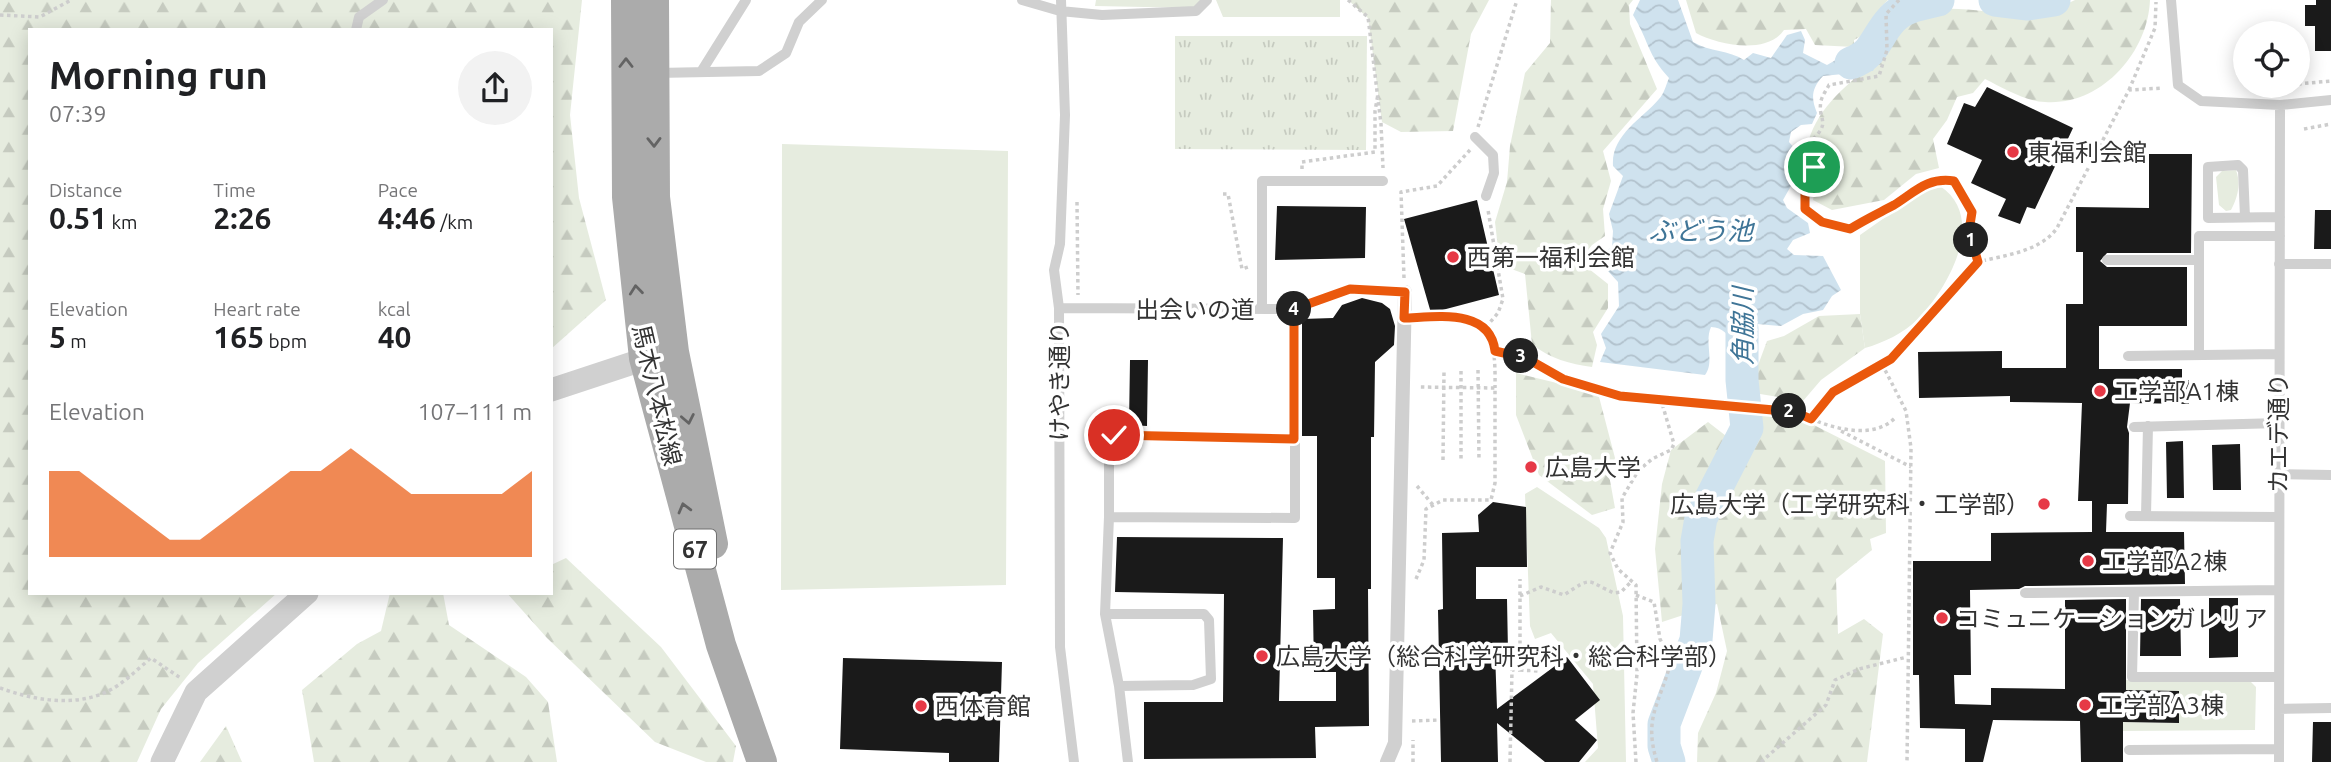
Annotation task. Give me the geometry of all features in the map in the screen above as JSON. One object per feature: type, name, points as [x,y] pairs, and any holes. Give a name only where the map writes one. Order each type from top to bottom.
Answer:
[{"type":"main road","name":"馬木八本松線","points":[[626,0],[626,197],[644,358],[721,645],[758,749]]},
{"type":"main road","name":"馬木八本松線","points":[[654,0],[655,197],[674,352],[758,749]]},
{"type":"street","points":[[1387,762],[1395,743],[1396,721],[1405,292]]},
{"type":"street","points":[[553,389],[644,358],[674,352]]},
{"type":"street","points":[[162,762],[196,692],[305,595]]},
{"type":"lane","points":[[356,28],[359,17],[383,0]]},
{"type":"lane","points":[[701,72],[746,0]]},
{"type":"lane","points":[[653,74],[759,71],[786,53],[799,22],[822,0]]},
{"type":"lane","points":[[1023,0],[1060,11],[1102,15],[1196,11],[1207,0]]},
{"type":"lane","name":"けやき通り","points":[[1061,0],[1065,115],[1060,244],[1054,270],[1059,308],[1060,647],[1074,762]]},
{"type":"lane","points":[[2171,0],[2178,85],[2201,100],[2280,104],[2331,100]]},
{"type":"lane","name":"カエデ通り","points":[[2279,762],[2280,104]]},
{"type":"lane","points":[[1475,137],[1493,155],[1494,173],[1486,197]]},
{"type":"lane","points":[[2245,217],[2243,170],[2238,165],[2208,167],[2208,218],[2280,217]]},
{"type":"lane","points":[[1262,309],[1262,181],[1383,181]]},
{"type":"lane","points":[[2199,355],[2199,236],[2280,236]]},
{"type":"lane","points":[[2107,260],[2199,260]]},
{"type":"lane","points":[[2279,264],[2331,264]]},
{"type":"lane","name":"出会いの道","points":[[1059,308],[1294,309]]},
{"type":"lane","points":[[1109,517],[1294,518],[1294,309]]},
{"type":"lane","points":[[2128,356],[2279,354]]},
{"type":"lane","points":[[2134,427],[2278,423]]},
{"type":"lane","points":[[2146,516],[2148,426]]},
{"type":"lane","points":[[1128,762],[1119,686],[1105,614],[1109,439],[1114,435],[1294,439]]},
{"type":"lane","points":[[2278,474],[2331,475]]},
{"type":"lane","points":[[2130,516],[2278,517]]},
{"type":"lane","points":[[2025,593],[2278,590]]},
{"type":"lane","points":[[2133,592],[2132,677],[2278,677]]},
{"type":"lane","points":[[1105,614],[1204,614],[1209,620],[1211,679],[1193,685],[1119,686]]},
{"type":"lane","points":[[2279,709],[2331,709]]},
{"type":"lane","points":[[2129,750],[2279,748]]},
{"type":"path","points":[[0,15],[40,17],[71,0]]},
{"type":"path","points":[[1348,0],[1368,18],[1378,94],[1383,181]]},
{"type":"path","points":[[1294,309],[1350,289],[1405,292],[1401,192],[1437,186],[1471,149],[1517,0]]},
{"type":"path","points":[[1899,0],[1886,14],[1887,50],[1879,76],[1829,85],[1821,102],[1825,121],[1819,134],[1810,142],[1814,167],[1805,191],[1805,209],[1822,222],[1850,229],[1877,211],[1894,205],[1916,188],[1940,179],[1954,181],[1972,212],[1969,231],[1978,262]]},
{"type":"path","points":[[1811,419],[1833,392],[1891,359],[1978,262],[2048,240],[2129,90],[2155,28],[2156,0]]},
{"type":"path","points":[[2310,83],[2331,81]]},
{"type":"path","points":[[2129,90],[2163,88]]},
{"type":"path","points":[[1375,152],[1375,111],[1378,94]]},
{"type":"path","points":[[2304,128],[2331,124]]},
{"type":"path","points":[[1223,194],[1228,194],[1242,269],[1248,268],[1249,256]]},
{"type":"path","points":[[1486,197],[1503,299],[1498,313],[1486,327]]},
{"type":"path","points":[[1404,318],[1463,318],[1486,327],[1495,351],[1495,483],[1491,500],[1443,500],[1426,509],[1424,560],[1415,586]]},
{"type":"path","points":[[1495,351],[1526,358],[1576,383],[1620,396],[1795,412],[1839,430],[1911,467]]},
{"type":"path","points":[[1882,364],[1906,411],[1911,467],[1907,762]]},
{"type":"path","points":[[1478,370],[1479,461]]},
{"type":"path","points":[[1461,371],[1461,461]]},
{"type":"path","points":[[1443,460],[1444,372]]},
{"type":"path","points":[[1403,387],[1495,388]]},
{"type":"path","points":[[1636,762],[1633,713],[1637,674],[1636,585],[1618,569],[1610,553],[1623,522],[1622,498],[1638,471],[1652,458],[1671,450],[1674,444],[1661,400]]},
{"type":"path","points":[[1839,430],[1864,430],[1891,423],[1896,417]]},
{"type":"path","points":[[1420,488],[1433,505]]},
{"type":"path","points":[[1520,579],[1520,670]]},
{"type":"path","points":[[1520,596],[1541,587],[1564,595],[1589,581],[1599,582],[1614,593],[1620,592],[1632,581]]},
{"type":"path","points":[[1636,594],[1654,602],[1660,639],[1671,661],[1664,687],[1652,713],[1650,739],[1657,762]]},
{"type":"path","points":[[1761,762],[1826,705],[1835,680],[1859,669],[1907,657]]},
{"type":"path","points":[[0,688],[38,699],[73,701],[116,687],[151,658],[174,672],[196,692]]},
{"type":"path","points":[[1510,762],[1512,670],[1538,671]]},
{"type":"path","points":[[1413,720],[1413,762]]},
{"type":"path","points":[[1396,721],[1440,720]]},
{"type":"green space","points":[[0,0],[582,0],[570,115],[579,198],[606,300],[553,347],[553,28],[28,28],[28,595],[275,595],[198,663],[161,709],[137,762],[0,762]]},
{"type":"green space","points":[[1096,0],[1201,0],[1195,8],[1095,6]]},
{"type":"green space","points":[[1216,0],[1340,0],[1340,17],[1223,17]]},
{"type":"green space","points":[[1348,0],[1489,0],[1471,34],[1453,131],[1401,132],[1382,122],[1368,18]]},
{"type":"green space","points":[[1551,0],[1633,0],[1629,5],[1630,24],[1657,89],[1603,151],[1611,181],[1603,209],[1605,236],[1592,245],[1579,261],[1608,284],[1608,308],[1593,332],[1597,345],[1592,367],[1560,360],[1532,344],[1525,274],[1506,267],[1499,257],[1495,222],[1507,182],[1510,146],[1525,73],[1550,43]]},
{"type":"green space","points":[[1686,0],[1888,0],[1882,6],[1881,25],[1854,40],[1854,47],[1815,45],[1806,29],[1784,30],[1766,43],[1754,45],[1717,41],[1696,33]]},
{"type":"green space","points":[[2075,0],[2150,0],[2141,39],[2131,57],[2102,85],[2085,95],[2066,101],[2045,102],[2022,97],[1985,79],[1973,93],[1957,97],[1947,120],[1933,139],[1939,168],[1916,174],[1884,200],[1832,210],[1813,200],[1819,169],[1806,162],[1810,136],[1822,112],[1866,68],[1903,19],[1916,13],[1945,9],[2034,14]]},
{"type":"green space","points":[[1175,36],[1367,36],[1366,150],[1175,149]]},
{"type":"green space","points":[[782,144],[1008,151],[1006,585],[781,590]]},
{"type":"green space","points":[[2236,170],[2237,195],[2231,210],[2226,211],[2219,205],[2216,177],[2222,171]]},
{"type":"green space","points":[[1940,186],[1954,200],[1961,216],[1962,234],[1951,272],[1930,306],[1918,319],[1893,337],[1865,348],[1860,314],[1860,235],[1924,190]]},
{"type":"green space","points":[[1860,314],[1865,348],[1821,380],[1803,401],[1754,393],[1754,376],[1767,341],[1784,336],[1819,316]]},
{"type":"green space","points":[[1516,373],[1598,393],[1615,458],[1609,475],[1615,508],[1592,515],[1539,475],[1516,415]]},
{"type":"green space","points":[[1759,405],[1792,414],[1885,461],[1886,533],[1870,539],[1872,550],[1836,579],[1838,634],[1864,619],[1883,634],[1867,762],[1697,762],[1698,733],[1716,693],[1727,651],[1717,604],[1662,622],[1655,549],[1662,484],[1671,450],[1708,422],[1739,446]]},
{"type":"green space","points":[[1537,487],[1599,528],[1606,538],[1623,616],[1626,762],[1585,762],[1598,748],[1593,684],[1551,633],[1535,639],[1530,626],[1525,494]]},
{"type":"green space","points":[[566,558],[661,647],[736,746],[733,762],[706,762],[655,742],[547,638],[509,595],[553,595],[553,564]]},
{"type":"green space","points":[[390,595],[443,595],[449,625],[526,677],[548,702],[557,762],[314,762],[302,690],[357,644],[381,631]]},
{"type":"green space","points":[[2121,680],[2251,682],[2256,687],[2255,730],[2123,731],[2123,722],[2179,723],[2179,691],[2121,690]]},
{"type":"green space","points":[[226,726],[242,762],[200,762]]},
{"type":"water","name":"ぶどう池","points":[[1640,0],[1678,0],[1693,42],[1744,60],[1753,53],[1771,58],[1787,35],[1801,31],[1805,40],[1803,53],[1827,65],[1841,57],[1857,54],[1866,37],[1882,33],[1883,49],[1873,71],[1823,76],[1813,94],[1817,113],[1812,124],[1801,125],[1791,132],[1789,142],[1801,156],[1801,168],[1783,200],[1787,208],[1808,223],[1810,233],[1793,240],[1787,249],[1794,255],[1823,256],[1841,290],[1832,296],[1823,310],[1803,314],[1781,326],[1757,324],[1753,329],[1753,342],[1745,371],[1738,374],[1729,338],[1725,332],[1711,327],[1709,364],[1705,375],[1600,362],[1606,348],[1601,334],[1619,306],[1618,282],[1607,270],[1587,261],[1592,254],[1612,248],[1613,231],[1609,214],[1623,176],[1613,166],[1617,145],[1628,129],[1661,97],[1669,78],[1652,54],[1633,15]]},
{"type":"building","points":[[2316,0],[2331,0],[2331,51],[2315,51],[2315,26],[2310,26],[2310,21],[2305,21],[2305,5],[2316,5]]},
{"type":"building","name":"東福利会館","points":[[1987,87],[2073,128],[2035,209],[2027,207],[2020,224],[1998,216],[2006,199],[1971,183],[1982,160],[1947,144],[1964,103],[1975,107]]},
{"type":"building","points":[[2149,154],[2192,154],[2191,253],[2107,253],[2100,261],[2107,267],[2187,267],[2187,326],[2099,326],[2099,369],[2182,369],[2182,380],[2189,380],[2189,404],[2130,403],[2127,427],[2128,504],[2107,504],[2106,532],[2184,532],[2185,584],[2025,586],[2019,589],[1970,590],[1971,675],[1954,675],[1955,704],[1991,705],[1991,688],[2065,689],[2065,600],[2126,599],[2126,690],[2179,691],[2179,723],[2123,722],[2123,762],[2081,762],[2080,721],[1993,720],[1983,762],[1965,762],[1965,729],[1920,728],[1919,675],[1913,675],[1913,561],[1991,561],[1991,533],[2092,532],[2092,501],[2078,501],[2082,403],[2010,402],[2010,396],[1919,398],[1918,352],[2002,351],[2002,368],[2066,368],[2066,304],[2083,304],[2083,252],[2076,252],[2076,207],[2149,208]]},
{"type":"building","name":"西第一福利会館","points":[[1477,200],[1499,295],[1431,313],[1404,219]]},
{"type":"building","points":[[1277,206],[1366,207],[1365,258],[1275,260]]},
{"type":"building","points":[[2315,210],[2331,210],[2331,249],[2314,249]]},
{"type":"building","points":[[1362,298],[1382,303],[1390,309],[1395,326],[1394,345],[1375,362],[1374,437],[1371,437],[1371,589],[1368,589],[1369,726],[1315,727],[1316,758],[1144,759],[1144,702],[1223,702],[1224,594],[1115,592],[1117,537],[1283,538],[1279,701],[1336,701],[1336,672],[1314,672],[1313,610],[1335,609],[1335,578],[1317,578],[1317,436],[1302,436],[1302,319],[1333,318],[1342,305]]},
{"type":"building","points":[[1130,360],[1148,360],[1147,426],[1129,425]]},
{"type":"building","points":[[2183,441],[2184,498],[2167,498],[2166,442]]},
{"type":"building","points":[[2240,444],[2241,490],[2213,490],[2212,445]]},
{"type":"building","points":[[1493,502],[1526,507],[1527,567],[1476,567],[1476,599],[1507,599],[1508,652],[1495,652],[1497,709],[1567,657],[1600,700],[1575,720],[1597,740],[1579,762],[1545,762],[1497,723],[1498,762],[1441,762],[1438,610],[1443,609],[1442,533],[1479,532],[1478,515]]},
{"type":"building","points":[[2209,598],[2238,598],[2238,657],[2209,658]]},
{"type":"building","points":[[2141,599],[2180,599],[2181,656],[2140,656]]},
{"type":"building","name":"西体育館","points":[[843,658],[1002,662],[999,762],[949,762],[949,753],[840,749]]},
{"type":"building","points":[[2313,722],[2331,722],[2331,762],[2312,762]]},
{"type":"waterway","name":"角脇川","points":[[1851,63],[1866,55],[1886,26],[1902,11],[1938,0]]},
{"type":"waterway","name":"角脇川","points":[[1995,0],[2028,4],[2054,0]]},
{"type":"waterway","name":"角脇川","points":[[1669,762],[1664,746],[1664,724],[1696,640],[1699,604],[1697,541],[1701,518],[1747,428],[1742,380],[1742,329]]},
{"type":"place","name":"東福利会館","points":[[2013,152]]},
{"type":"place","name":"西第一福利会館","points":[[1453,257]]},
{"type":"place","name":"工学部A1棟","points":[[2100,391]]},
{"type":"place","name":"広島大学","points":[[1531,467]]},
{"type":"place","name":"広島大学（工学研究科・工学部）","points":[[2044,504]]},
{"type":"place","name":"工学部A2棟","points":[[2088,561]]},
{"type":"place","name":"コミュニケーションガレリア","points":[[1942,618]]},
{"type":"place","name":"広島大学（総合科学研究科・総合科学部）","points":[[1262,656]]},
{"type":"place","name":"工学部A3棟","points":[[2085,705]]},
{"type":"place","name":"西体育館","points":[[921,706]]},
{"type":"route","points":[[1114,435],[1294,439],[1294,309],[1350,289],[1405,292],[1404,318],[1463,318],[1486,327],[1495,351],[1526,358],[1563,379],[1620,396],[1754,407],[1795,412],[1811,419],[1833,392],[1891,359],[1978,262],[1969,231],[1972,212],[1954,181],[1940,179],[1916,188],[1894,205],[1877,211],[1850,229],[1822,222],[1805,209],[1805,191],[1814,167]]}]
